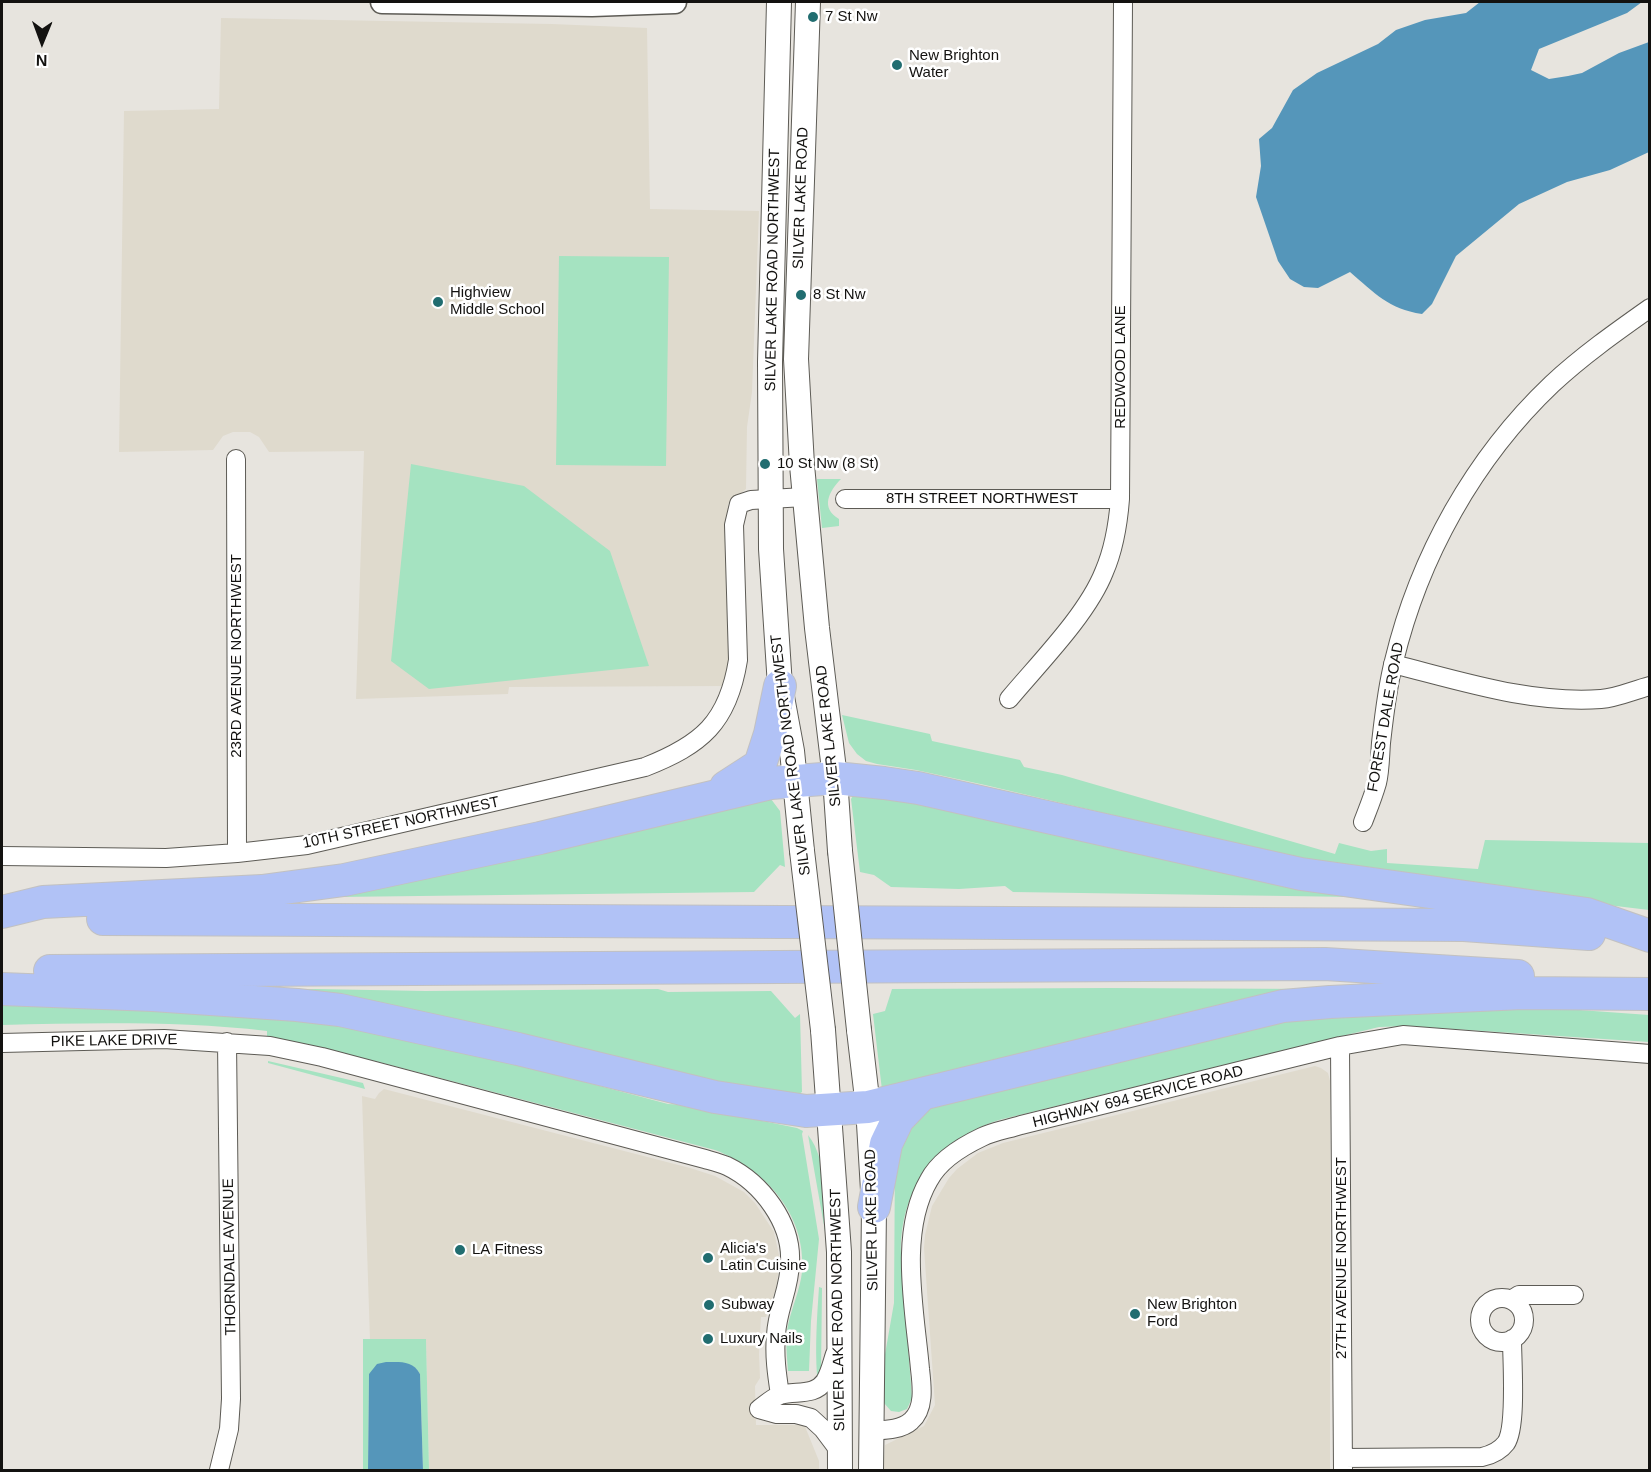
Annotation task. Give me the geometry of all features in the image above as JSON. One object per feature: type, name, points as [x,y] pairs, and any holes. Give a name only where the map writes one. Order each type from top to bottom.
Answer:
[{"type":"highway","points":[[711,796],[760,765],[770,734],[780,686]]},
{"type":"highway","points":[[2,912],[43,902],[262,891],[344,880],[540,838],[771,783],[835,778],[909,787],[1325,879],[1587,914],[1650,937]]},
{"type":"highway","points":[[2,918],[1464,925],[1650,937]]},
{"type":"highway","points":[[2,971],[1325,964],[1650,984]]},
{"type":"highway","points":[[2,988],[188,997],[340,1010],[518,1049],[715,1097],[806,1111],[868,1107],[1283,1006],[1522,993],[1650,994]]},
{"type":"highway","points":[[874,1207],[886,1144],[898,1119],[922,1094]]},
{"type":"main road","name":"SILVER LAKE ROAD NORTHWEST","points":[[779,2],[770,362],[771,549],[780,686],[795,780],[823,1030],[839,1252],[840,1461]]},
{"type":"main road","name":"SILVER LAKE ROAD","points":[[808,2],[796,359],[805,497],[868,1107],[874,1207],[871,1470]]},
{"type":"street","points":[[382,2],[592,5],[675,2]]},
{"type":"street","name":"REDWOOD LANE","points":[[1009,699],[1089,601],[1104,574],[1112,552],[1118,523],[1120,499],[1122,2]]},
{"type":"street","name":"FOREST DALE ROAD","points":[[1363,822],[1378,782],[1383,722],[1402,627],[1419,580],[1439,536],[1464,492],[1517,421],[1552,384],[1585,355],[1650,308]]},
{"type":"street","name":"23RD AVENUE NORTHWEST","points":[[236,459],[237,853]]},
{"type":"street","points":[[771,498],[805,497]]},
{"type":"street","name":"10TH STREET NORTHWEST","points":[[2,856],[166,858],[307,845],[654,764],[687,748],[701,737],[717,719],[726,704],[734,682],[738,660],[734,525],[736,513],[739,504],[771,498]]},
{"type":"street","name":"8TH STREET NORTHWEST","points":[[845,500],[1120,499]]},
{"type":"street","points":[[1393,664],[1535,698],[1602,699],[1650,686]]},
{"type":"street","name":"HIGHWAY 694 SERVICE ROAD","points":[[872,1431],[894,1429],[910,1422],[921,1408],[912,1233],[929,1179],[949,1158],[983,1136],[1340,1046],[1404,1035],[1650,1054]]},
{"type":"street","name":"PIKE LAKE DRIVE","points":[[2,1044],[164,1039],[270,1046],[333,1060],[705,1158],[727,1167],[742,1176],[768,1200],[782,1222],[787,1238],[791,1261],[787,1287],[779,1311],[776,1336],[780,1395]]},
{"type":"street","name":"THORNDALE AVENUE","points":[[219,1470],[229,1429],[231,1399],[227,1042]]},
{"type":"street","name":"27TH AVENUE NORTHWEST","points":[[1340,1046],[1343,1464]]},
{"type":"street","points":[[1511,1300],[1519,1295],[1574,1295]]},
{"type":"street","points":[[1343,1464],[1482,1458],[1500,1449],[1506,1442],[1511,1428],[1512,1340],[1521,1330],[1523,1316],[1517,1304],[1511,1300],[1490,1301],[1485,1306],[1480,1320],[1485,1334],[1497,1341],[1512,1340]]},
{"type":"street","points":[[840,1461],[823,1429],[811,1418],[796,1414],[777,1414],[759,1409],[780,1395],[812,1392],[819,1387],[830,1371],[841,1339]]},
{"type":"shaded area","name":"Highview Middle School","points":[[221,18],[647,28],[650,209],[759,211],[752,392],[747,427],[746,489],[728,504],[731,660],[726,686],[509,687],[508,694],[356,699],[364,451],[269,452],[259,437],[250,432],[233,432],[223,436],[213,450],[119,452],[124,111],[219,109]]},
{"type":"shaded area","points":[[1315,1066],[1328,1073],[1330,1081],[1330,1470],[883,1470],[885,1445],[924,1426],[935,1405],[925,1235],[932,1206],[957,1169],[978,1153],[1003,1143]]},
{"type":"shaded area","points":[[384,1089],[690,1168],[715,1176],[744,1192],[755,1203],[774,1232],[780,1260],[776,1288],[766,1317],[761,1317],[760,1378],[755,1386],[756,1425],[806,1425],[819,1461],[819,1470],[429,1470],[426,1339],[370,1340],[362,1096],[375,1099]]},
{"type":"green space","points":[[559,256],[669,257],[666,466],[556,465]]},
{"type":"green space","points":[[411,464],[524,486],[610,551],[649,666],[429,689],[391,661]]},
{"type":"green space","points":[[817,479],[841,479],[828,499],[830,510],[839,519],[839,526],[822,528]]},
{"type":"green space","points":[[842,715],[930,734],[932,741],[1020,760],[1024,767],[1062,775],[1335,854],[1339,843],[1371,851],[1387,849],[1387,863],[1478,869],[1485,840],[1649,843],[1649,910],[1376,877],[985,785],[877,764],[866,761],[849,743]]},
{"type":"green space","points":[[854,794],[890,798],[1355,897],[1013,892],[1005,886],[959,889],[891,887],[874,875],[860,872],[851,799]]},
{"type":"green space","points":[[771,799],[780,811],[785,867],[780,865],[754,892],[336,897],[335,889]]},
{"type":"green space","points":[[892,989],[1318,989],[882,1090],[873,1014],[885,1011]]},
{"type":"green space","points":[[288,990],[771,991],[795,1018],[800,1014],[802,1092],[799,1094],[754,1091]]},
{"type":"green space","points":[[2,997],[295,1012],[532,1068],[668,1104],[685,1105],[797,1128],[803,1131],[819,1239],[809,1371],[788,1371],[786,1348],[787,1331],[802,1272],[802,1251],[798,1232],[790,1213],[766,1182],[733,1158],[715,1150],[379,1062],[267,1037],[267,1031],[168,1024],[2,1025]]},
{"type":"green space","points":[[1510,1005],[1649,1015],[1649,1042],[1408,1026],[1379,1027],[999,1120],[957,1140],[926,1170],[907,1208],[902,1229],[901,1253],[912,1398],[907,1409],[899,1412],[891,1411],[884,1403],[884,1360],[894,1303],[895,1152],[923,1109],[1283,1019]]},
{"type":"green space","points":[[268,1061],[363,1083],[365,1089],[268,1063]]},
{"type":"green space","points":[[808,1135],[815,1145],[823,1170],[827,1237],[826,1237]]},
{"type":"green space","points":[[819,1287],[822,1288],[819,1378],[816,1353]]},
{"type":"green space","points":[[363,1339],[426,1339],[429,1470],[423,1470],[420,1374],[410,1365],[403,1364],[369,1374],[368,1470],[363,1470]]},
{"type":"water","points":[[1480,2],[1642,2],[1627,13],[1539,49],[1531,70],[1549,79],[1582,73],[1619,53],[1649,42],[1649,152],[1610,170],[1567,182],[1519,204],[1456,256],[1432,304],[1422,314],[1391,304],[1350,272],[1318,288],[1304,287],[1290,279],[1278,261],[1256,197],[1261,166],[1259,139],[1272,128],[1293,90],[1317,73],[1378,44],[1396,30],[1425,20],[1466,13]]},
{"type":"water","points":[[386,1362],[410,1364],[420,1374],[423,1470],[368,1470],[369,1374],[377,1364]]},
{"type":"place","name":"7 St Nw","points":[[813,17]]},
{"type":"place","name":"New Brighton Water","points":[[897,65]]},
{"type":"place","name":"8 St Nw","points":[[801,295]]},
{"type":"place","name":"Highview Middle School","points":[[438,302]]},
{"type":"place","name":"10 St Nw (8 St)","points":[[765,464]]},
{"type":"place","name":"LA Fitness","points":[[460,1250]]},
{"type":"place","name":"Alicia's Latin Cuisine","points":[[708,1258]]},
{"type":"place","name":"Subway","points":[[709,1305]]},
{"type":"place","name":"New Brighton Ford","points":[[1135,1314]]},
{"type":"place","name":"Luxury Nails","points":[[708,1339]]}]
